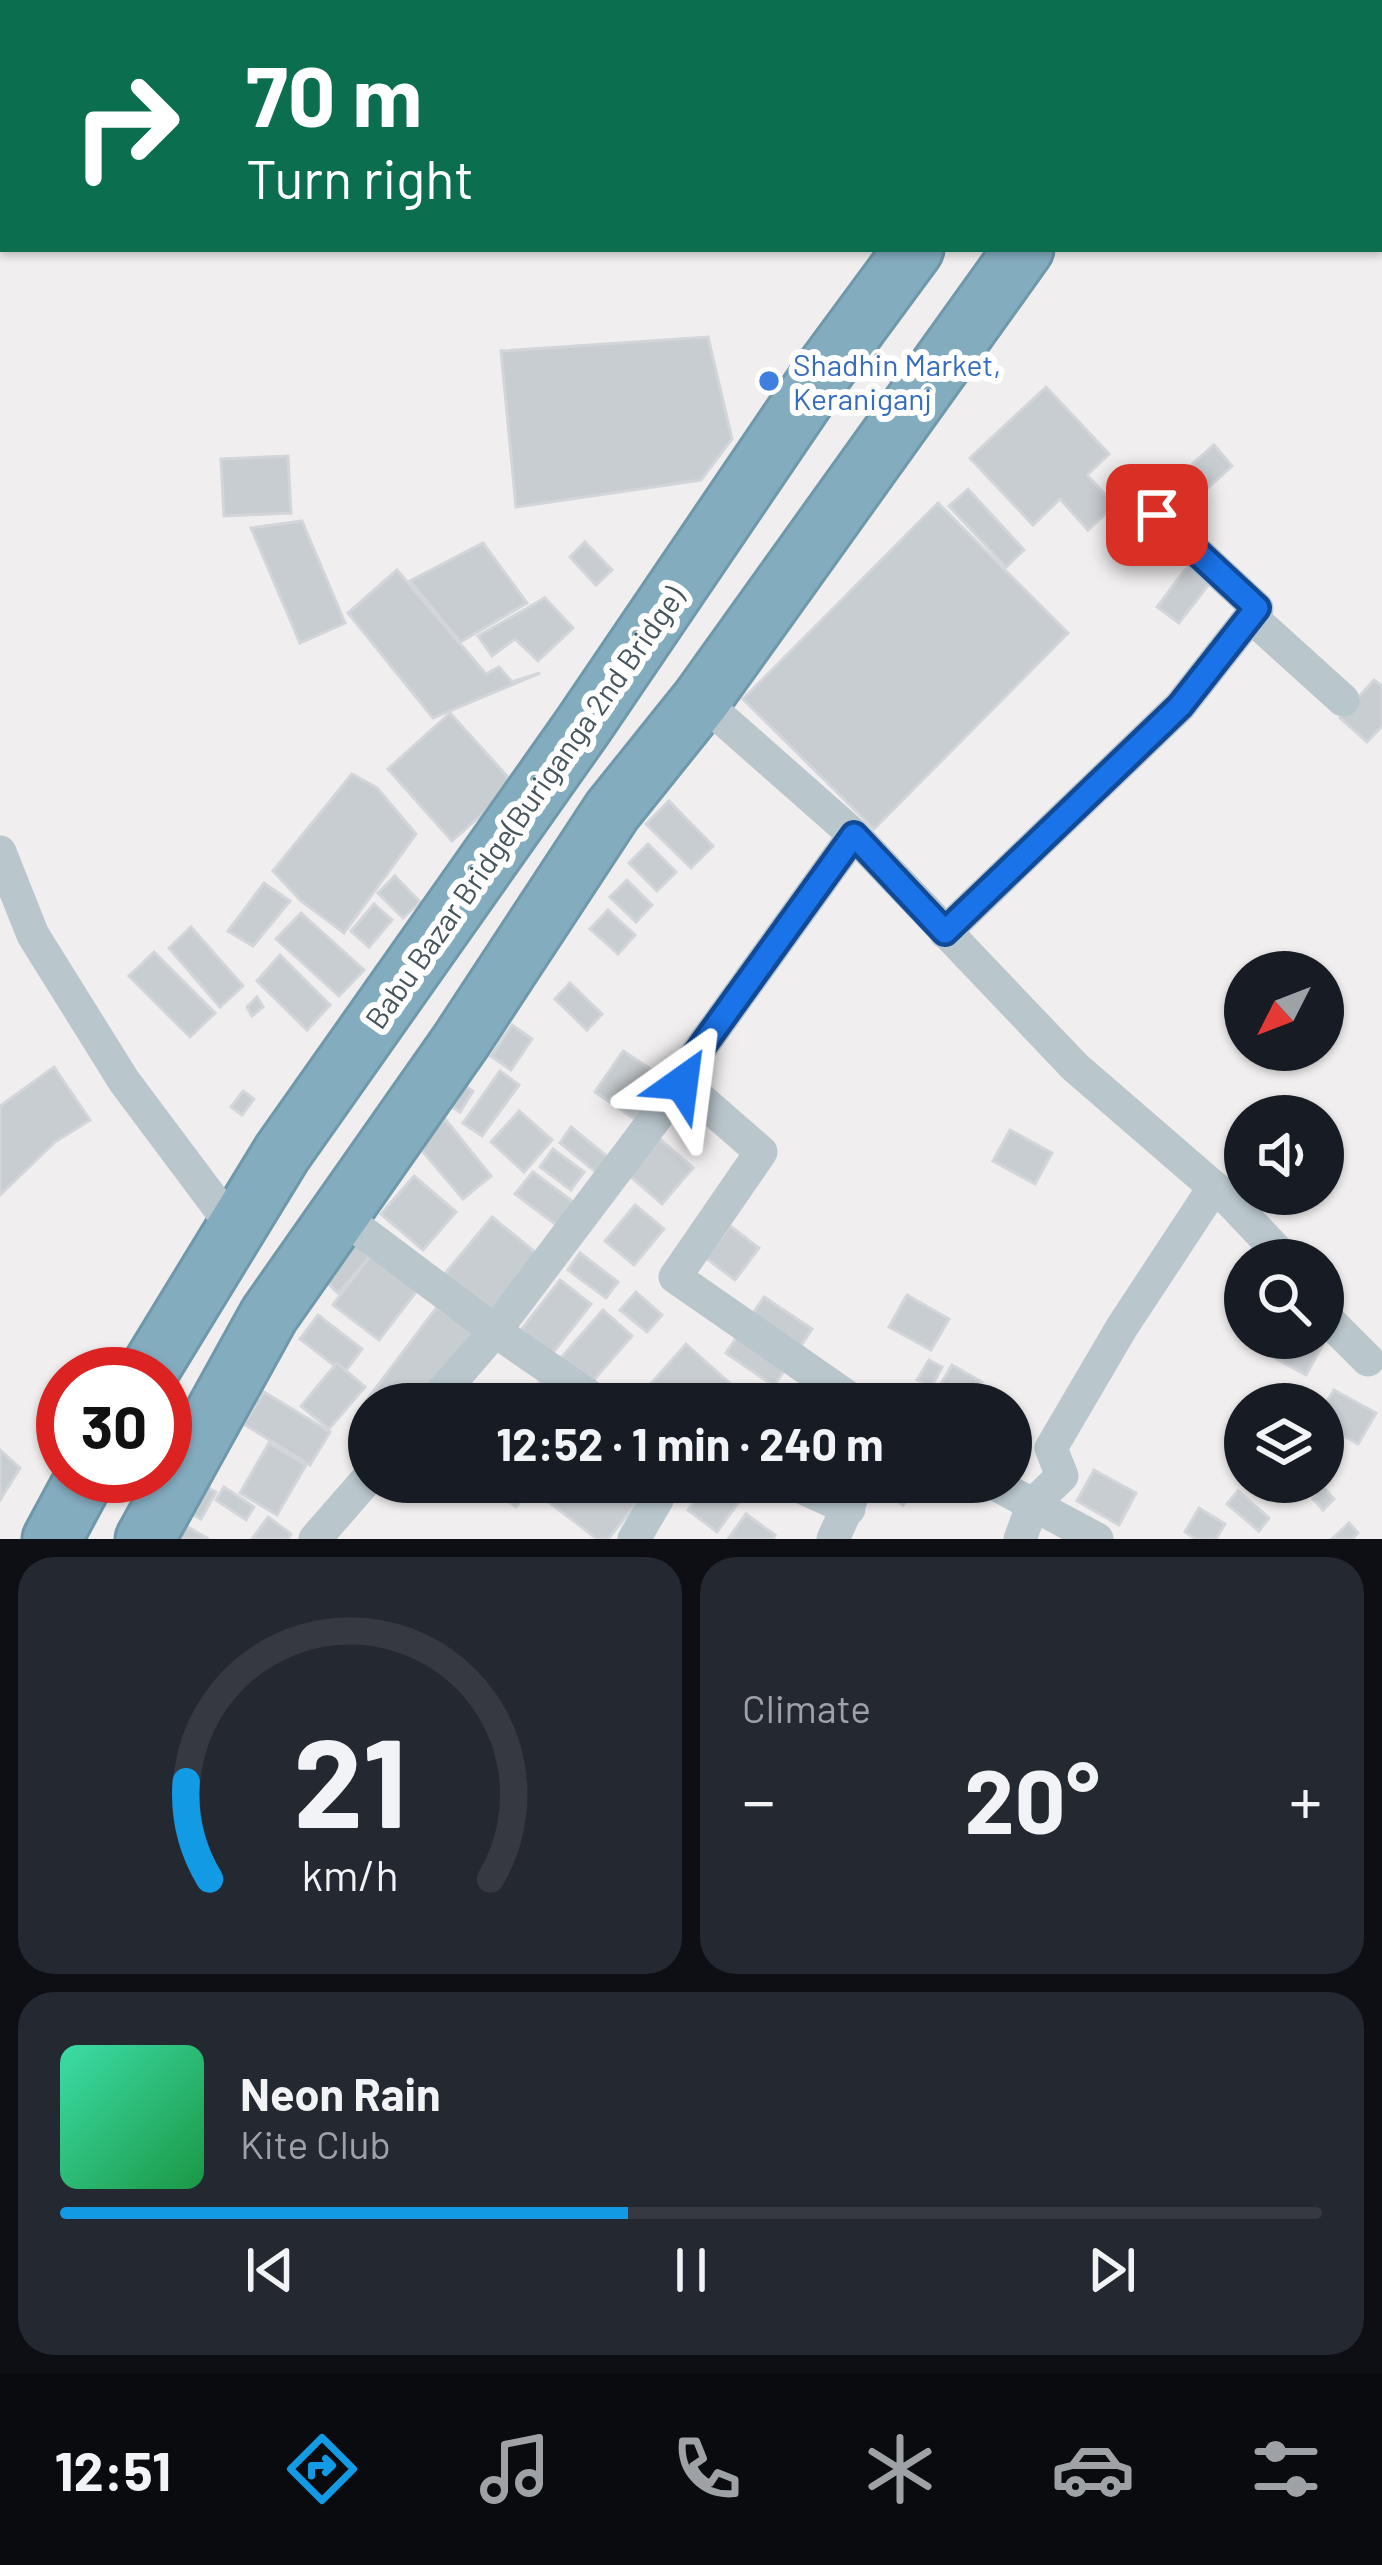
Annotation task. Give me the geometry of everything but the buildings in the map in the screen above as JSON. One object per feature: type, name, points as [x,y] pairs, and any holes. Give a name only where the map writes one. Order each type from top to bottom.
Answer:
[{"type":"highway","name":"Babu Bazar Bridge(Buriganga 2nd Bridge)","points":[[163,1347],[234,1228],[819,377],[912,252]]},
{"type":"highway","points":[[145,1539],[269,1315],[461,1041],[612,811],[700,700],[1022,252]]},
{"type":"highway","points":[[52,1539],[71,1503]]},
{"type":"street","points":[[945,932],[1180,706],[1257,608],[1157,515]]},
{"type":"street","points":[[1250,616],[1343,700]]},
{"type":"street","points":[[700,700],[854,835],[1075,1067],[1214,1187],[1265,1239]]},
{"type":"street","points":[[450,1383],[495,1331],[682,1083],[682,1074],[854,835]]},
{"type":"street","points":[[0,852],[45,953],[124,1082],[234,1228]]},
{"type":"street","points":[[682,1083],[761,1152],[675,1277],[828,1383]]},
{"type":"street","points":[[1020,1539],[1033,1504],[1062,1476],[1052,1448],[1214,1187]]},
{"type":"street","points":[[339,1214],[571,1383]]},
{"type":"street","points":[[1344,1336],[1368,1360]]},
{"type":"street","points":[[315,1539],[348,1501]]},
{"type":"street","points":[[634,1539],[655,1503]]},
{"type":"street","points":[[1033,1504],[1096,1539]]},
{"type":"place","name":"Shadhin Market, Keraniganj","points":[[769,381]]},
{"type":"route","points":[[682,1083],[682,1074],[854,835],[945,932],[1180,706],[1257,608],[1157,515]]}]
